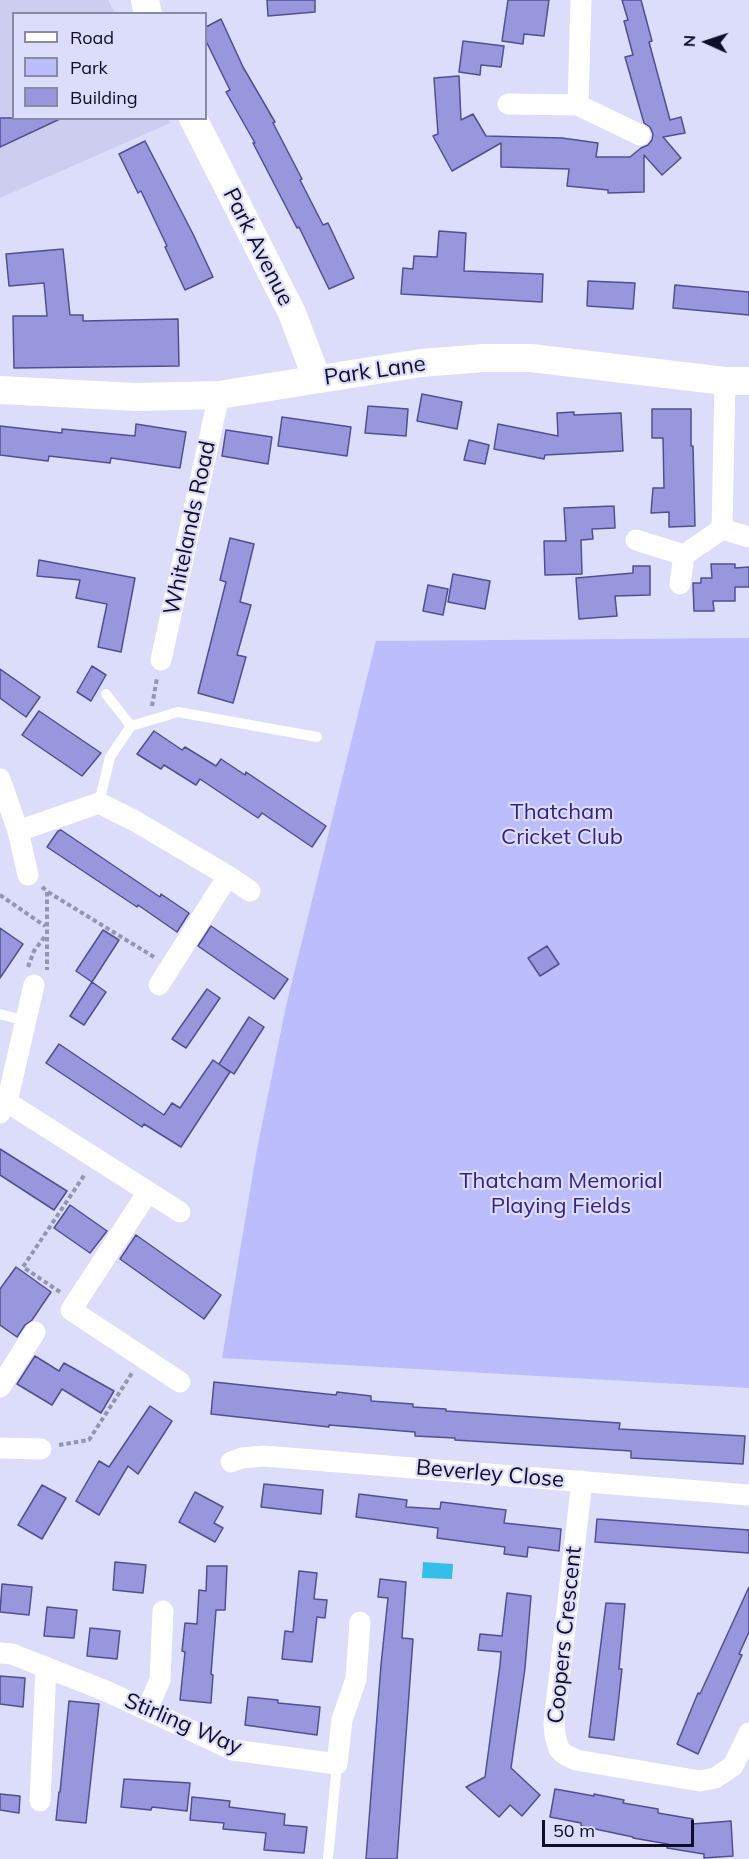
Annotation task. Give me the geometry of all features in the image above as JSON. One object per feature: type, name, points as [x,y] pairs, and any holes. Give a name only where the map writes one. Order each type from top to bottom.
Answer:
[{"type":"street","points":[[578,105],[581,0]]},
{"type":"street","points":[[508,104],[578,105],[640,135]]},
{"type":"street","name":"Park Avenue","points":[[193,120],[292,313],[317,379]]},
{"type":"street","name":"Park Lane","points":[[0,390],[136,397],[219,395],[421,363],[484,358],[531,358],[737,381]]},
{"type":"street","points":[[680,584],[684,555],[722,529],[737,381]]},
{"type":"street","name":"Whitelands Road","points":[[161,660],[219,395]]},
{"type":"street","points":[[722,529],[749,537]]},
{"type":"street","points":[[636,540],[684,555]]},
{"type":"street","points":[[0,778],[18,831],[28,875]]},
{"type":"street","points":[[18,831],[99,803],[135,821],[250,891]]},
{"type":"street","points":[[159,985],[228,876]]},
{"type":"street","points":[[30,981],[26,1021],[4,1108],[96,1159],[180,1212]]},
{"type":"street","points":[[148,1192],[71,1310],[180,1382]]},
{"type":"street","points":[[0,1386],[35,1332]]},
{"type":"street","points":[[0,1448],[41,1449]]},
{"type":"street","name":"Beverley Close","points":[[231,1462],[242,1458],[264,1456],[749,1495]]},
{"type":"street","name":"Coopers Crescent","points":[[582,1481],[554,1723],[559,1749],[576,1760],[700,1781],[715,1778],[733,1766],[749,1733]]},
{"type":"street","points":[[147,1710],[160,1680],[163,1611]]},
{"type":"street","points":[[337,1764],[342,1720],[356,1679],[360,1622]]},
{"type":"street","name":"Stirling Way","points":[[0,1653],[12,1654],[106,1690],[233,1750],[337,1764]]},
{"type":"street","points":[[40,1801],[46,1667]]},
{"type":"lane","points":[[106,694],[131,726]]},
{"type":"lane","points":[[99,803],[110,757],[131,726],[178,712],[317,737]]},
{"type":"lane","points":[[0,1014],[26,1021]]},
{"type":"lane","points":[[328,1859],[337,1764]]},
{"type":"path","points":[[149,721],[161,660]]},
{"type":"path","points":[[28,875],[47,891],[171,967]]},
{"type":"path","points":[[46,934],[30,959],[30,981],[48,986],[47,891]]},
{"type":"path","points":[[0,895],[46,927]]},
{"type":"path","points":[[76,1303],[23,1267],[96,1159]]},
{"type":"path","points":[[41,1449],[89,1440],[142,1357]]},
{"type":"shaded area","points":[[0,0],[108,0],[114,12],[12,12],[12,120],[169,120],[170,123],[0,198]]},
{"type":"shaded area","points":[[423,1562],[453,1564],[452,1579],[422,1578]]},
{"type":"green space","points":[[749,638],[749,1388],[222,1358],[257,1149],[286,1006],[376,641]]},
{"type":"building","points":[[267,0],[315,0],[315,12],[268,16]]},
{"type":"building","points":[[508,0],[549,0],[544,36],[524,34],[523,44],[502,41]]},
{"type":"building","points":[[622,0],[641,0],[652,41],[649,42],[670,120],[681,117],[685,133],[663,137],[681,158],[662,175],[644,155],[644,192],[608,193],[608,190],[567,186],[569,169],[501,167],[501,143],[452,171],[433,136],[438,134],[434,78],[459,76],[461,120],[473,114],[486,136],[562,138],[598,143],[596,157],[630,157],[648,145],[653,134],[650,127],[644,123],[625,57],[633,55],[624,21],[628,20]]},
{"type":"building","points":[[221,19],[243,67],[275,122],[273,123],[323,225],[328,223],[354,278],[329,289],[299,227],[297,228],[253,143],[255,143],[226,92],[230,90],[207,43],[207,26]]},
{"type":"building","points":[[463,41],[504,46],[501,67],[481,65],[480,75],[459,72]]},
{"type":"building","points":[[0,118],[58,120],[0,147]]},
{"type":"building","points":[[145,141],[213,277],[185,290],[141,191],[138,193],[119,154]]},
{"type":"building","points":[[439,231],[466,233],[464,271],[543,274],[542,302],[401,294],[403,268],[413,269],[414,256],[437,257]]},
{"type":"building","points":[[63,249],[70,315],[83,315],[83,321],[178,319],[179,366],[14,368],[13,316],[47,316],[44,283],[9,286],[6,254]]},
{"type":"building","points":[[588,281],[635,283],[633,309],[587,306]]},
{"type":"building","points":[[675,285],[749,292],[749,315],[673,308]]},
{"type":"building","points":[[422,394],[462,402],[457,429],[417,421]]},
{"type":"building","points":[[368,406],[408,409],[406,436],[365,433]]},
{"type":"building","points":[[652,409],[691,409],[695,526],[669,527],[669,512],[651,513],[653,488],[664,488],[663,438],[652,438]]},
{"type":"building","points":[[574,412],[574,415],[621,413],[623,451],[545,455],[544,459],[494,449],[498,424],[558,436],[557,413]]},
{"type":"building","points":[[282,417],[351,427],[347,456],[278,446]]},
{"type":"building","points":[[136,424],[186,432],[180,468],[111,458],[110,463],[49,456],[48,461],[0,455],[0,426],[62,433],[62,429],[135,436]]},
{"type":"building","points":[[226,430],[272,437],[268,464],[222,456]]},
{"type":"building","points":[[469,440],[489,445],[485,464],[464,460]]},
{"type":"building","points":[[614,506],[615,528],[592,529],[593,539],[581,540],[582,574],[545,575],[544,541],[566,541],[564,508]]},
{"type":"building","points":[[230,538],[254,544],[240,602],[251,605],[237,655],[246,657],[233,703],[198,693],[226,582],[220,580]]},
{"type":"building","points":[[39,560],[135,578],[121,652],[98,647],[107,604],[76,598],[80,580],[37,576]]},
{"type":"building","points":[[711,564],[735,564],[735,568],[749,567],[749,587],[735,587],[735,601],[713,601],[714,611],[694,611],[693,583],[701,583],[701,578],[712,578]]},
{"type":"building","points":[[633,566],[650,566],[650,595],[615,596],[617,616],[579,619],[576,578],[633,573]]},
{"type":"building","points":[[453,574],[490,581],[485,609],[448,602]]},
{"type":"building","points":[[428,585],[448,589],[443,615],[423,611]]},
{"type":"building","points":[[92,666],[106,675],[91,701],[77,692]]},
{"type":"building","points":[[0,669],[40,697],[26,717],[0,698]]},
{"type":"building","points":[[39,711],[101,753],[82,776],[22,735]]},
{"type":"building","points":[[154,731],[182,750],[185,747],[216,766],[221,759],[245,775],[246,772],[326,826],[312,847],[262,813],[258,818],[200,779],[196,785],[164,765],[161,769],[137,754]]},
{"type":"building","points":[[61,830],[160,897],[161,894],[189,913],[177,932],[47,847]]},
{"type":"building","points":[[211,926],[288,979],[274,999],[198,946]]},
{"type":"building","points":[[0,928],[23,944],[0,978]]},
{"type":"building","points":[[103,930],[119,940],[92,982],[76,971]]},
{"type":"building","points":[[547,946],[559,964],[540,976],[528,958]]},
{"type":"building","points":[[92,982],[106,992],[84,1025],[70,1016]]},
{"type":"building","points":[[207,989],[220,998],[186,1048],[172,1039]]},
{"type":"building","points":[[249,1017],[264,1027],[234,1074],[219,1064]]},
{"type":"building","points":[[59,1044],[164,1115],[172,1103],[180,1108],[213,1060],[230,1072],[181,1147],[144,1124],[142,1127],[46,1063]]},
{"type":"building","points":[[0,1149],[67,1191],[54,1210],[0,1175]]},
{"type":"building","points":[[70,1205],[107,1231],[90,1253],[54,1228]]},
{"type":"building","points":[[136,1235],[221,1295],[204,1319],[120,1259]]},
{"type":"building","points":[[16,1267],[51,1292],[17,1337],[0,1325],[0,1289]]},
{"type":"building","points":[[35,1356],[59,1371],[64,1363],[114,1391],[101,1413],[62,1389],[52,1405],[17,1384]]},
{"type":"building","points":[[214,1382],[336,1395],[337,1392],[371,1396],[371,1401],[413,1404],[413,1407],[446,1409],[446,1411],[620,1423],[619,1429],[745,1436],[743,1464],[631,1458],[631,1451],[455,1440],[455,1438],[415,1436],[415,1432],[329,1425],[329,1427],[211,1414]]},
{"type":"building","points":[[150,1406],[172,1421],[138,1474],[128,1466],[99,1515],[76,1501],[99,1461],[109,1467]]},
{"type":"building","points":[[264,1484],[323,1490],[321,1514],[261,1507]]},
{"type":"building","points":[[42,1485],[66,1498],[42,1539],[18,1525]]},
{"type":"building","points":[[195,1492],[223,1507],[214,1523],[223,1528],[215,1542],[179,1522]]},
{"type":"building","points":[[359,1494],[407,1500],[406,1507],[440,1509],[441,1502],[506,1510],[504,1523],[561,1529],[559,1551],[528,1547],[527,1557],[504,1554],[505,1547],[437,1538],[438,1528],[356,1517]]},
{"type":"building","points":[[597,1519],[749,1530],[749,1553],[595,1542]]},
{"type":"building","points":[[115,1562],[146,1565],[143,1593],[113,1590]]},
{"type":"building","points":[[207,1566],[227,1566],[225,1610],[216,1610],[211,1703],[180,1700],[185,1652],[182,1651],[185,1623],[197,1624],[199,1590],[206,1591]]},
{"type":"building","points":[[299,1571],[317,1573],[314,1599],[327,1600],[325,1618],[317,1617],[312,1662],[282,1659],[285,1631],[293,1632]]},
{"type":"building","points":[[380,1579],[406,1582],[402,1638],[413,1639],[397,1859],[366,1859],[388,1598],[378,1597]]},
{"type":"building","points":[[2,1584],[32,1587],[29,1615],[0,1612]]},
{"type":"building","points":[[749,1587],[749,1632],[739,1654],[742,1655],[698,1754],[677,1744],[698,1693],[700,1694]]},
{"type":"building","points":[[507,1593],[531,1596],[525,1668],[511,1768],[540,1795],[522,1816],[510,1805],[499,1817],[466,1787],[485,1777],[500,1665],[501,1652],[478,1650],[480,1634],[502,1636]]},
{"type":"building","points":[[606,1603],[625,1604],[619,1669],[622,1669],[614,1740],[589,1737]]},
{"type":"building","points":[[47,1607],[77,1610],[74,1638],[44,1636]]},
{"type":"building","points":[[90,1628],[120,1631],[117,1659],[87,1656]]},
{"type":"building","points":[[0,1676],[25,1678],[23,1707],[0,1704]]},
{"type":"building","points":[[248,1697],[278,1700],[278,1703],[320,1707],[317,1735],[245,1725]]},
{"type":"building","points":[[69,1701],[99,1704],[86,1823],[56,1820]]},
{"type":"building","points":[[124,1779],[190,1783],[187,1811],[152,1807],[151,1810],[121,1807]]},
{"type":"building","points":[[555,1789],[624,1800],[623,1803],[658,1809],[658,1813],[693,1819],[692,1824],[731,1821],[733,1856],[704,1858],[704,1854],[667,1848],[668,1844],[633,1838],[550,1817]]},
{"type":"building","points":[[0,1794],[20,1796],[19,1813],[0,1810]]},
{"type":"building","points":[[192,1797],[230,1801],[229,1807],[285,1814],[284,1825],[307,1827],[304,1853],[264,1850],[266,1833],[223,1829],[224,1823],[190,1820]]},
{"type":"park label","name":"Thatcham Cricket Club","points":[[562,824]]},
{"type":"park label","name":"Thatcham Memorial Playing Fields","points":[[561,1194]]}]
